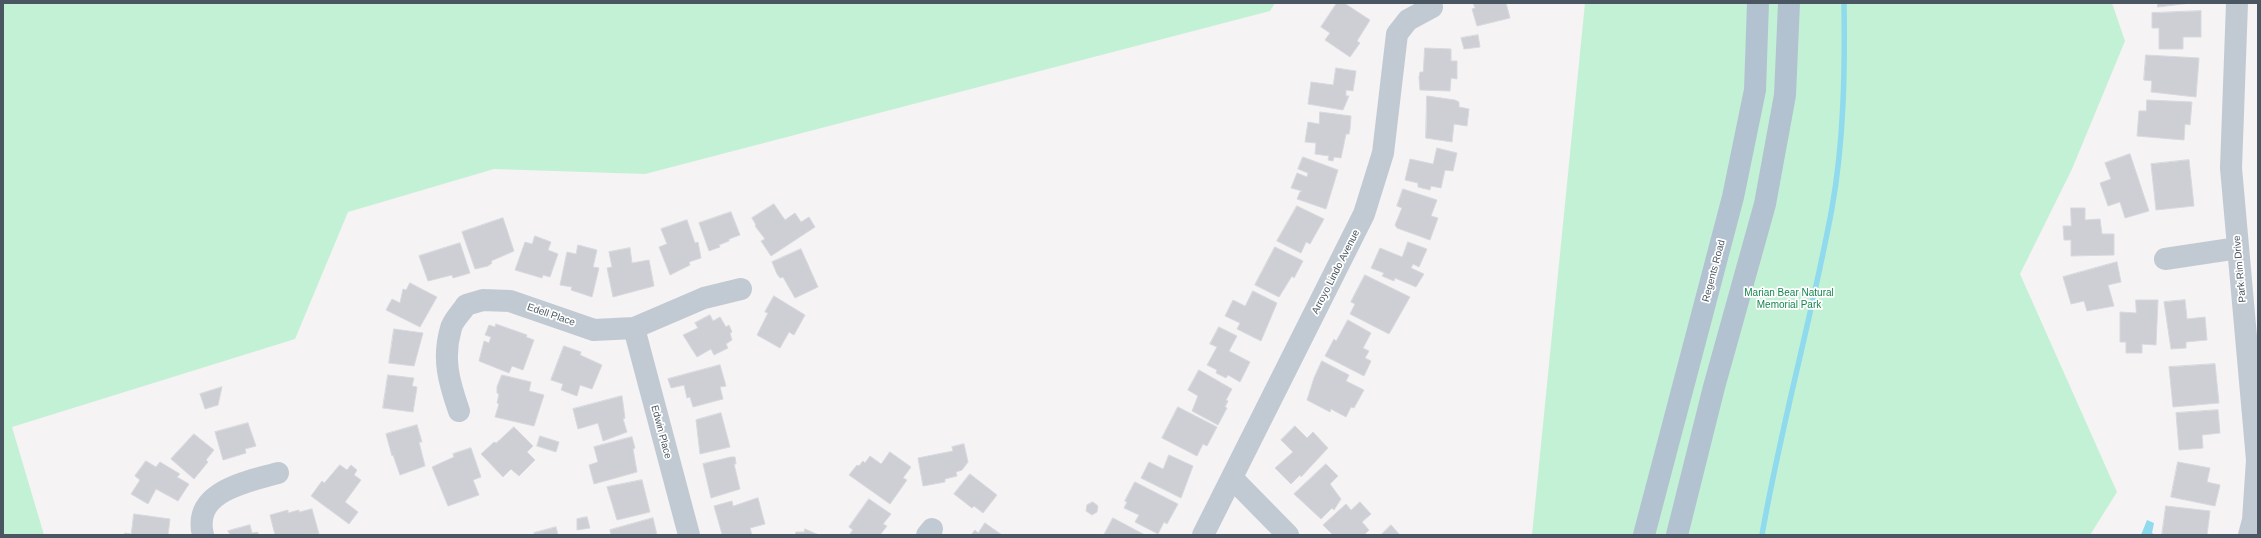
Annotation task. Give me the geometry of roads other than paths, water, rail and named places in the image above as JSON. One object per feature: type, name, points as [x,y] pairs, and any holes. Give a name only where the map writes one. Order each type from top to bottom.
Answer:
[{"type":"main road","name":"Regents Road","points":[[1644,535],[1733,197],[1755,90],[1758,3]]},
{"type":"main road","points":[[1677,535],[1714,387],[1765,204],[1785,94],[1789,3]]},
{"type":"street","name":"Park Rim Drive","points":[[2237,3],[2231,168],[2257,460],[2253,520],[2249,535]]},
{"type":"street","name":"Arroyo Lindo Avenue","points":[[1203,535],[1233,479],[1364,214],[1384,153],[1396,34],[1408,20],[1432,7]]},
{"type":"street","points":[[2165,259],[2238,248]]},
{"type":"street","name":"Edell Place","points":[[459,410],[447,376],[448,352],[451,327],[466,305],[483,300],[510,301],[594,330],[634,328],[704,298],[741,289]]},
{"type":"street","name":"Edwin Place","points":[[634,328],[689,535]]},
{"type":"street","points":[[203,535],[201,528],[204,510],[214,496],[237,484],[278,473]]},
{"type":"street","points":[[1233,479],[1288,535]]},
{"type":"water","points":[[2147,520],[2154,523],[2152,533],[2155,535],[2141,535]]},
{"type":"waterway","points":[[1762,535],[1778,453],[1832,208],[1839,157],[1843,106],[1844,3]]},
{"type":"park label","name":"Marian Bear Natural Memorial Park","points":[[1789,298]]}]
